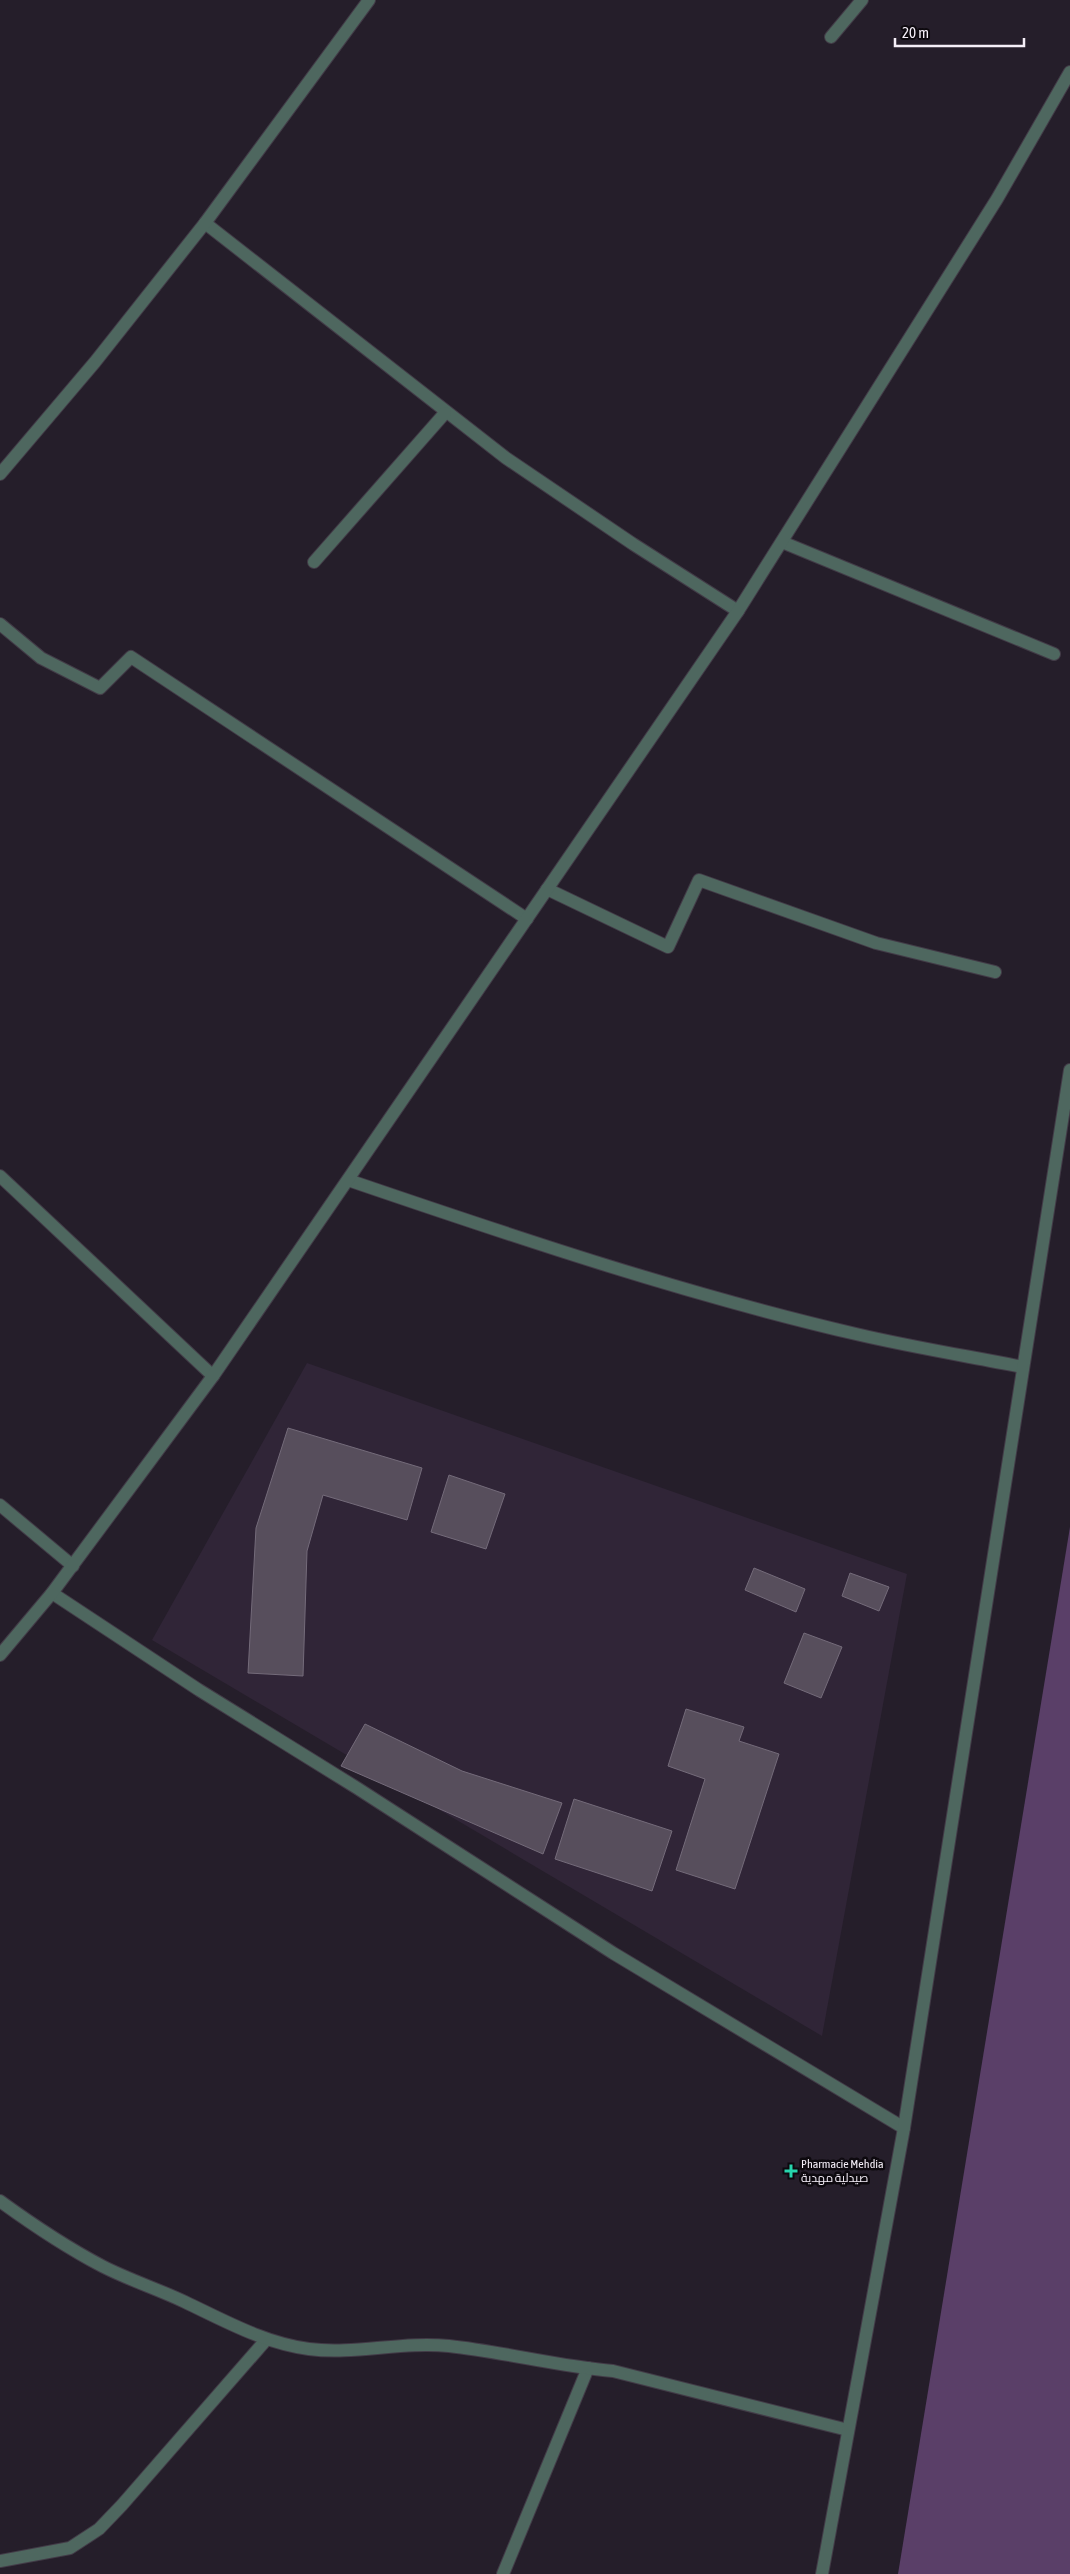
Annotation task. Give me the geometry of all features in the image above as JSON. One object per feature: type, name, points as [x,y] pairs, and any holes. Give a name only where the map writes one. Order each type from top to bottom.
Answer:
[{"type":"street","points":[[0,474],[96,362],[205,223],[369,0]]},
{"type":"street","points":[[832,37],[862,0]]},
{"type":"street","points":[[0,1655],[73,1566],[213,1376],[738,610],[998,199],[1070,72]]},
{"type":"street","points":[[205,223],[445,413],[522,469],[738,610]]},
{"type":"street","points":[[314,562],[445,413]]},
{"type":"street","points":[[782,542],[1054,654]]},
{"type":"street","points":[[0,624],[41,658],[100,688],[131,657],[527,919]]},
{"type":"street","points":[[547,888],[668,947],[699,880],[876,943],[995,972]]},
{"type":"street","points":[[822,2574],[904,2128],[1070,1070]]},
{"type":"street","points":[[0,1176],[213,1376]]},
{"type":"street","points":[[348,1180],[469,1222],[708,1296],[856,1334],[1023,1367]]},
{"type":"street","points":[[0,1505],[73,1566]]},
{"type":"street","points":[[52,1593],[199,1690],[357,1788],[613,1953],[904,2128]]},
{"type":"street","points":[[0,2200],[49,2237],[104,2267],[266,2340],[308,2349],[340,2351],[391,2346],[446,2346],[514,2354],[588,2368],[614,2370],[848,2430]]},
{"type":"street","points":[[0,2561],[70,2548],[98,2529],[122,2505],[266,2340]]},
{"type":"street","points":[[503,2574],[588,2368]]},
{"type":"shaded area","points":[[307,1363],[907,1574],[822,2036],[152,1640]]},
{"type":"shaded area","points":[[1070,1527],[1070,2574],[898,2574]]},
{"type":"building","points":[[288,1428],[422,1468],[407,1520],[323,1495],[307,1551],[303,1676],[248,1673],[256,1528]]},
{"type":"building","points":[[449,1475],[505,1494],[486,1549],[431,1532]]},
{"type":"building","points":[[754,1568],[805,1589],[796,1612],[745,1590]]},
{"type":"building","points":[[850,1573],[889,1587],[879,1611],[842,1596]]},
{"type":"building","points":[[804,1633],[842,1647],[821,1698],[784,1683]]},
{"type":"building","points":[[686,1709],[744,1727],[739,1741],[779,1754],[735,1889],[676,1870],[705,1779],[668,1766]]},
{"type":"building","points":[[365,1724],[462,1771],[562,1803],[543,1854],[341,1766]]},
{"type":"building","points":[[574,1799],[672,1831],[652,1891],[555,1859]]},
{"type":"place","name":"Pharmacie Mehdia صيدلية مهدية","points":[[791,2171]]}]
